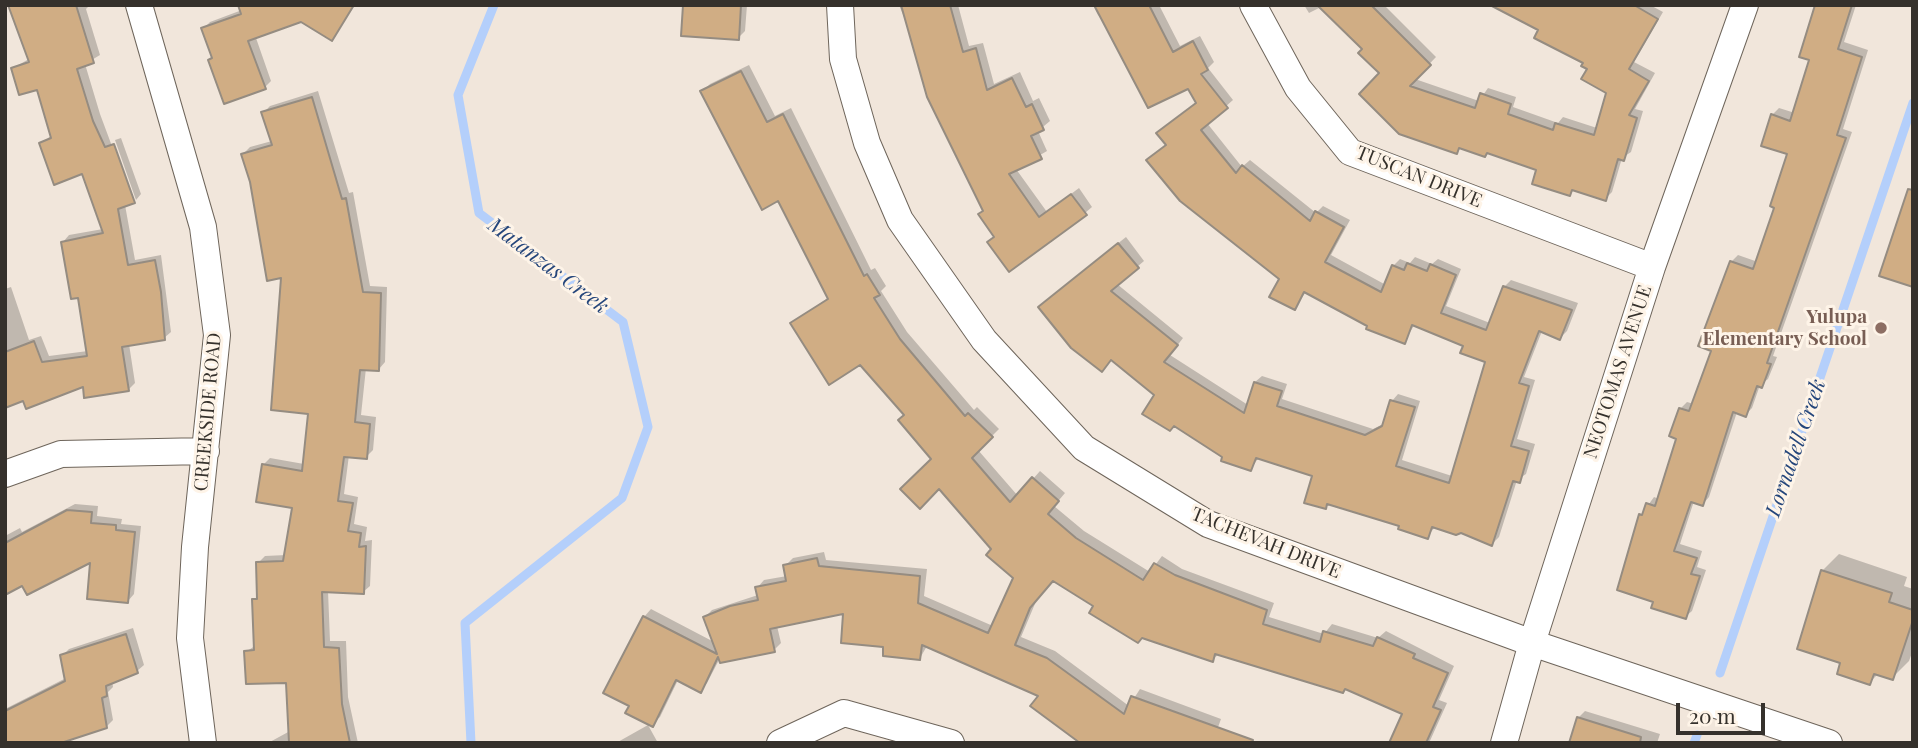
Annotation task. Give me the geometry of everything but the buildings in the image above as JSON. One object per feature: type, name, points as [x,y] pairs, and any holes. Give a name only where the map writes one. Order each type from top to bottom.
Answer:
[{"type":"street","name":"CREEKSIDE ROAD","points":[[139,5],[203,228],[218,335],[190,638],[203,743]]},
{"type":"street","name":"TACHEVAH DRIVE","points":[[840,5],[843,59],[867,143],[900,220],[984,340],[1084,448],[1208,524],[1532,643],[1829,743]]},
{"type":"street","name":"TUSCAN DRIVE","points":[[1253,5],[1298,88],[1350,152],[1652,267]]},
{"type":"street","name":"NEOTOMAS AVENUE","points":[[1504,743],[1532,643],[1652,267],[1745,5]]},
{"type":"street","points":[[5,474],[61,454],[206,451]]},
{"type":"street","points":[[780,743],[844,713],[951,743]]},
{"type":"waterway","name":"Matanzas Creek","points":[[471,743],[465,623],[622,498],[648,427],[623,322],[479,213],[458,95],[494,5]]},
{"type":"waterway","name":"Lornadell Creek","points":[[1720,673],[1913,103]]},
{"type":"waterway","name":"Lornadell Creek","points":[[1694,743],[1697,735]]},
{"type":"place","name":"Yulupa Elementary School","points":[[1881,328]]}]
